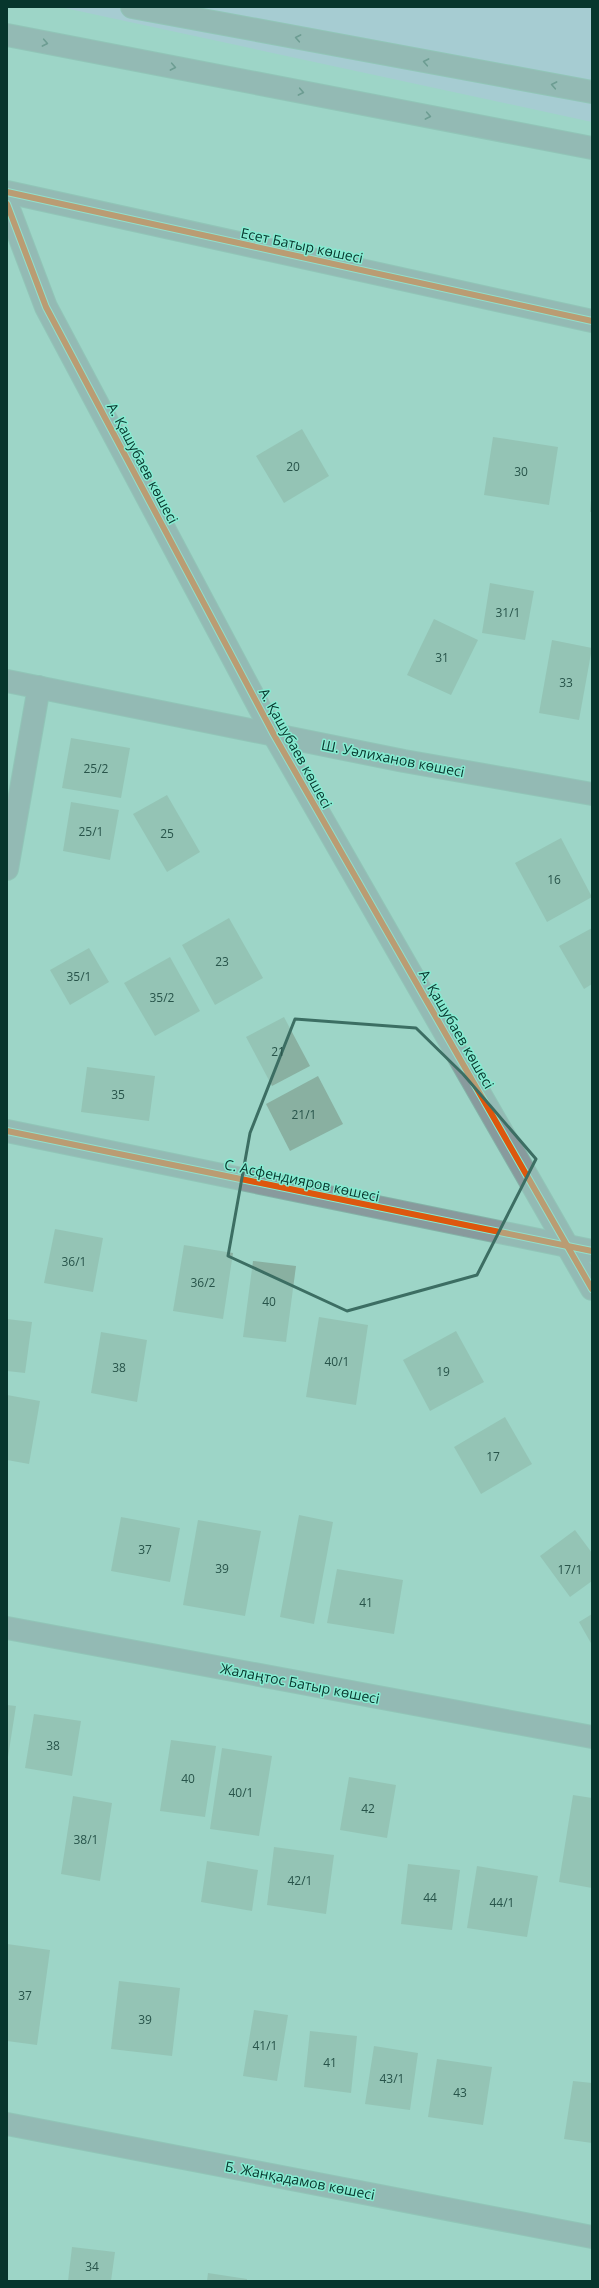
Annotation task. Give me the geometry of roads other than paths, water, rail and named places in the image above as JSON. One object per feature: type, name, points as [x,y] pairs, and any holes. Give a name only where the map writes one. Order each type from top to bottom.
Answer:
[{"type":"street","points":[[132,7],[592,92]]},
{"type":"street","points":[[7,35],[592,148]]},
{"type":"street","name":"Есет Батыр көшесі","points":[[7,192],[592,321]]},
{"type":"street","name":"А. Қашубаев көшесі","points":[[7,204],[46,307],[274,735],[592,1289]]},
{"type":"street","name":"Ш. Уәлиханов көшесі","points":[[7,681],[404,761],[592,794]]},
{"type":"street","points":[[7,870],[39,687]]},
{"type":"street","name":"С. Асфендияров көшесі","points":[[7,1131],[592,1252]]},
{"type":"street","name":"Жалаңтос Батыр көшесі","points":[[7,1628],[592,1737]]},
{"type":"street","name":"Б. Жанқадамов көшесі","points":[[7,2124],[592,2237]]}]
